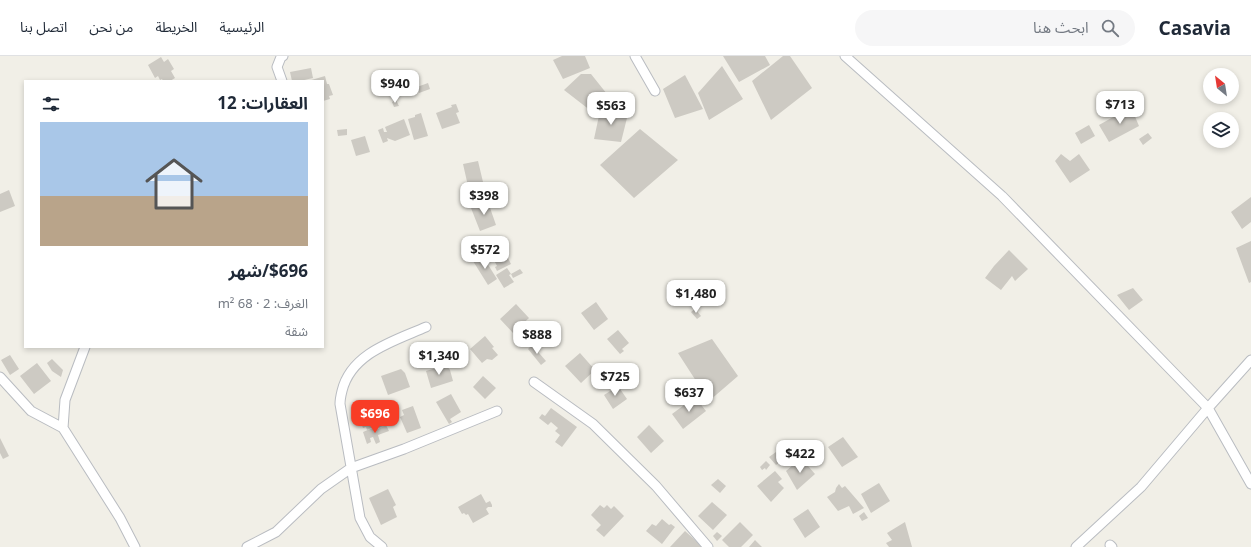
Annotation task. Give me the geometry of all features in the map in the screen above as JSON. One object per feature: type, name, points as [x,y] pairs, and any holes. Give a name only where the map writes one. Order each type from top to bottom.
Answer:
[{"type":"street","points":[[282,80],[277,67],[281,57],[283,56]]},
{"type":"street","points":[[634,56],[655,91]]},
{"type":"street","points":[[845,56],[1002,196],[1208,408],[1251,484]]},
{"type":"street","points":[[382,547],[370,537],[360,518],[340,404],[342,390],[349,374],[360,360],[382,346],[426,327]]},
{"type":"street","points":[[63,428],[66,400],[84,348]]},
{"type":"street","points":[[1076,547],[1141,487],[1251,360]]},
{"type":"street","points":[[0,378],[31,411],[63,428],[120,518],[135,547]]},
{"type":"street","points":[[534,382],[593,424],[656,486],[708,547]]},
{"type":"street","points":[[247,547],[276,532],[321,489],[351,468],[404,449],[497,411]]},
{"type":"building","points":[[562,56],[585,56],[590,68],[563,79],[553,60]]},
{"type":"building","points":[[723,56],[765,56],[770,65],[739,82]]},
{"type":"building","points":[[783,56],[790,56],[812,88],[771,120],[752,81]]},
{"type":"building","points":[[161,57],[164,62],[168,59],[174,69],[171,71],[175,78],[172,80],[160,80],[158,76],[155,78],[148,65]]},
{"type":"building","points":[[722,66],[743,99],[709,120],[698,93]]},
{"type":"building","points":[[311,68],[313,78],[292,80],[290,72]]},
{"type":"building","points":[[581,74],[591,74],[611,99],[595,114],[564,90]]},
{"type":"building","points":[[685,75],[703,109],[675,118],[663,89]]},
{"type":"building","points":[[325,76],[327,84],[329,84],[333,95],[329,96],[330,99],[324,101],[324,80],[311,80]]},
{"type":"building","points":[[428,83],[430,89],[419,93],[417,87]]},
{"type":"building","points":[[396,100],[399,106],[394,107],[392,102]]},
{"type":"building","points":[[456,104],[459,112],[456,113],[460,123],[442,129],[436,113]]},
{"type":"building","points":[[1131,107],[1139,126],[1109,142],[1099,125]]},
{"type":"building","points":[[600,111],[628,114],[621,142],[594,139]]},
{"type":"building","points":[[421,113],[428,136],[414,140],[408,119]]},
{"type":"building","points":[[404,119],[410,135],[395,141],[387,138],[388,141],[383,143],[378,130],[383,128],[384,132],[387,132],[385,127]]},
{"type":"building","points":[[1089,125],[1095,136],[1081,144],[1075,133]]},
{"type":"building","points":[[347,129],[347,135],[338,136],[337,130]]},
{"type":"building","points":[[640,129],[678,160],[634,198],[600,165]]},
{"type":"building","points":[[1148,133],[1152,138],[1143,145],[1139,139]]},
{"type":"building","points":[[365,136],[370,152],[356,156],[351,140]]},
{"type":"building","points":[[1061,154],[1070,161],[1079,154],[1090,170],[1070,183],[1055,161]]},
{"type":"building","points":[[478,161],[483,182],[468,186],[463,164]]},
{"type":"building","points":[[9,190],[15,206],[0,212],[0,194]]},
{"type":"building","points":[[1251,197],[1251,222],[1242,229],[1231,212]]},
{"type":"building","points":[[488,202],[496,225],[480,231],[471,208]]},
{"type":"building","points":[[1251,241],[1251,282],[1249,283],[1236,248]]},
{"type":"building","points":[[503,248],[511,264],[497,271],[495,267],[497,266],[494,260],[491,261],[488,256]]},
{"type":"building","points":[[1009,250],[1028,269],[1015,281],[1012,276],[1001,290],[985,278]]},
{"type":"building","points":[[482,255],[497,279],[488,285],[473,261]]},
{"type":"building","points":[[507,268],[511,274],[509,275],[514,282],[504,288],[496,275]]},
{"type":"building","points":[[520,269],[523,273],[513,278],[511,274]]},
{"type":"building","points":[[1133,288],[1143,300],[1129,310],[1117,295]]},
{"type":"building","points":[[596,302],[608,319],[594,330],[581,313]]},
{"type":"building","points":[[516,304],[529,318],[513,333],[500,319]]},
{"type":"building","points":[[695,309],[701,316],[697,319],[691,312]]},
{"type":"building","points":[[618,330],[629,343],[622,349],[624,351],[620,354],[607,339]]},
{"type":"building","points":[[485,336],[494,347],[492,348],[498,355],[492,360],[487,359],[482,363],[470,349]]},
{"type":"building","points":[[712,339],[738,376],[709,401],[678,353]]},
{"type":"building","points":[[532,345],[546,361],[541,365],[528,349]]},
{"type":"building","points":[[580,353],[595,370],[581,383],[565,366]]},
{"type":"building","points":[[10,355],[19,369],[10,375],[1,360]]},
{"type":"building","points":[[52,359],[63,370],[61,377],[52,371],[47,363]]},
{"type":"building","points":[[37,363],[51,381],[34,394],[20,376]]},
{"type":"building","points":[[446,365],[450,370],[453,381],[431,388],[426,371]]},
{"type":"building","points":[[401,369],[405,373],[410,387],[388,395],[381,376]]},
{"type":"building","points":[[483,376],[496,388],[485,399],[473,387]]},
{"type":"building","points":[[618,386],[627,399],[613,409],[604,395]]},
{"type":"building","points":[[451,394],[461,412],[450,419],[452,422],[449,424],[436,402]]},
{"type":"building","points":[[695,397],[706,411],[683,429],[672,414]]},
{"type":"building","points":[[376,403],[386,425],[379,428],[378,425],[367,430],[366,427],[363,428],[359,411]]},
{"type":"building","points":[[413,406],[421,428],[407,433],[400,417],[404,415],[402,410]]},
{"type":"building","points":[[551,408],[577,427],[562,447],[555,442],[560,435],[555,431],[558,428],[551,422],[548,425],[539,418],[542,414],[545,416]]},
{"type":"building","points":[[386,425],[389,431],[378,435],[380,442],[376,444],[373,437],[370,438],[371,442],[367,444],[363,432],[375,427],[376,430]]},
{"type":"building","points":[[649,425],[664,441],[651,453],[637,437]]},
{"type":"building","points":[[843,437],[858,457],[842,467],[828,447]]},
{"type":"building","points":[[0,438],[9,456],[3,459],[0,453]]},
{"type":"building","points":[[776,452],[782,461],[776,465],[769,457]]},
{"type":"building","points":[[801,458],[815,474],[797,490],[786,471]]},
{"type":"building","points":[[766,461],[770,465],[766,470],[765,468],[762,470],[760,467]]},
{"type":"building","points":[[775,471],[782,479],[778,482],[784,488],[771,502],[757,486]]},
{"type":"building","points":[[718,479],[726,486],[720,493],[711,485]]},
{"type":"building","points":[[879,483],[890,501],[871,513],[861,494]]},
{"type":"building","points":[[839,484],[842,488],[845,486],[864,508],[853,514],[849,506],[838,511],[827,497],[835,492]]},
{"type":"building","points":[[388,489],[396,505],[393,507],[397,517],[381,525],[369,498]]},
{"type":"building","points":[[481,494],[486,503],[490,501],[492,507],[488,507],[486,509],[489,514],[473,523],[468,514],[462,514],[458,507]]},
{"type":"building","points":[[712,502],[727,515],[713,530],[698,516]]},
{"type":"building","points":[[600,505],[604,508],[607,505],[611,509],[614,506],[624,516],[604,537],[596,530],[601,525],[591,515]]},
{"type":"building","points":[[808,509],[820,527],[805,538],[793,519]]},
{"type":"building","points":[[864,512],[868,518],[862,521],[859,516]]},
{"type":"building","points":[[662,519],[669,525],[671,524],[675,527],[662,544],[646,531],[652,524],[656,526]]},
{"type":"building","points":[[740,522],[753,535],[741,547],[729,547],[722,540]]},
{"type":"building","points":[[905,522],[912,547],[889,547],[886,543],[892,540],[887,533]]},
{"type":"building","points":[[685,531],[703,547],[670,547]]},
{"type":"building","points":[[717,532],[722,536],[717,541],[713,536]]},
{"type":"building","points":[[755,540],[762,547],[749,547]]}]
